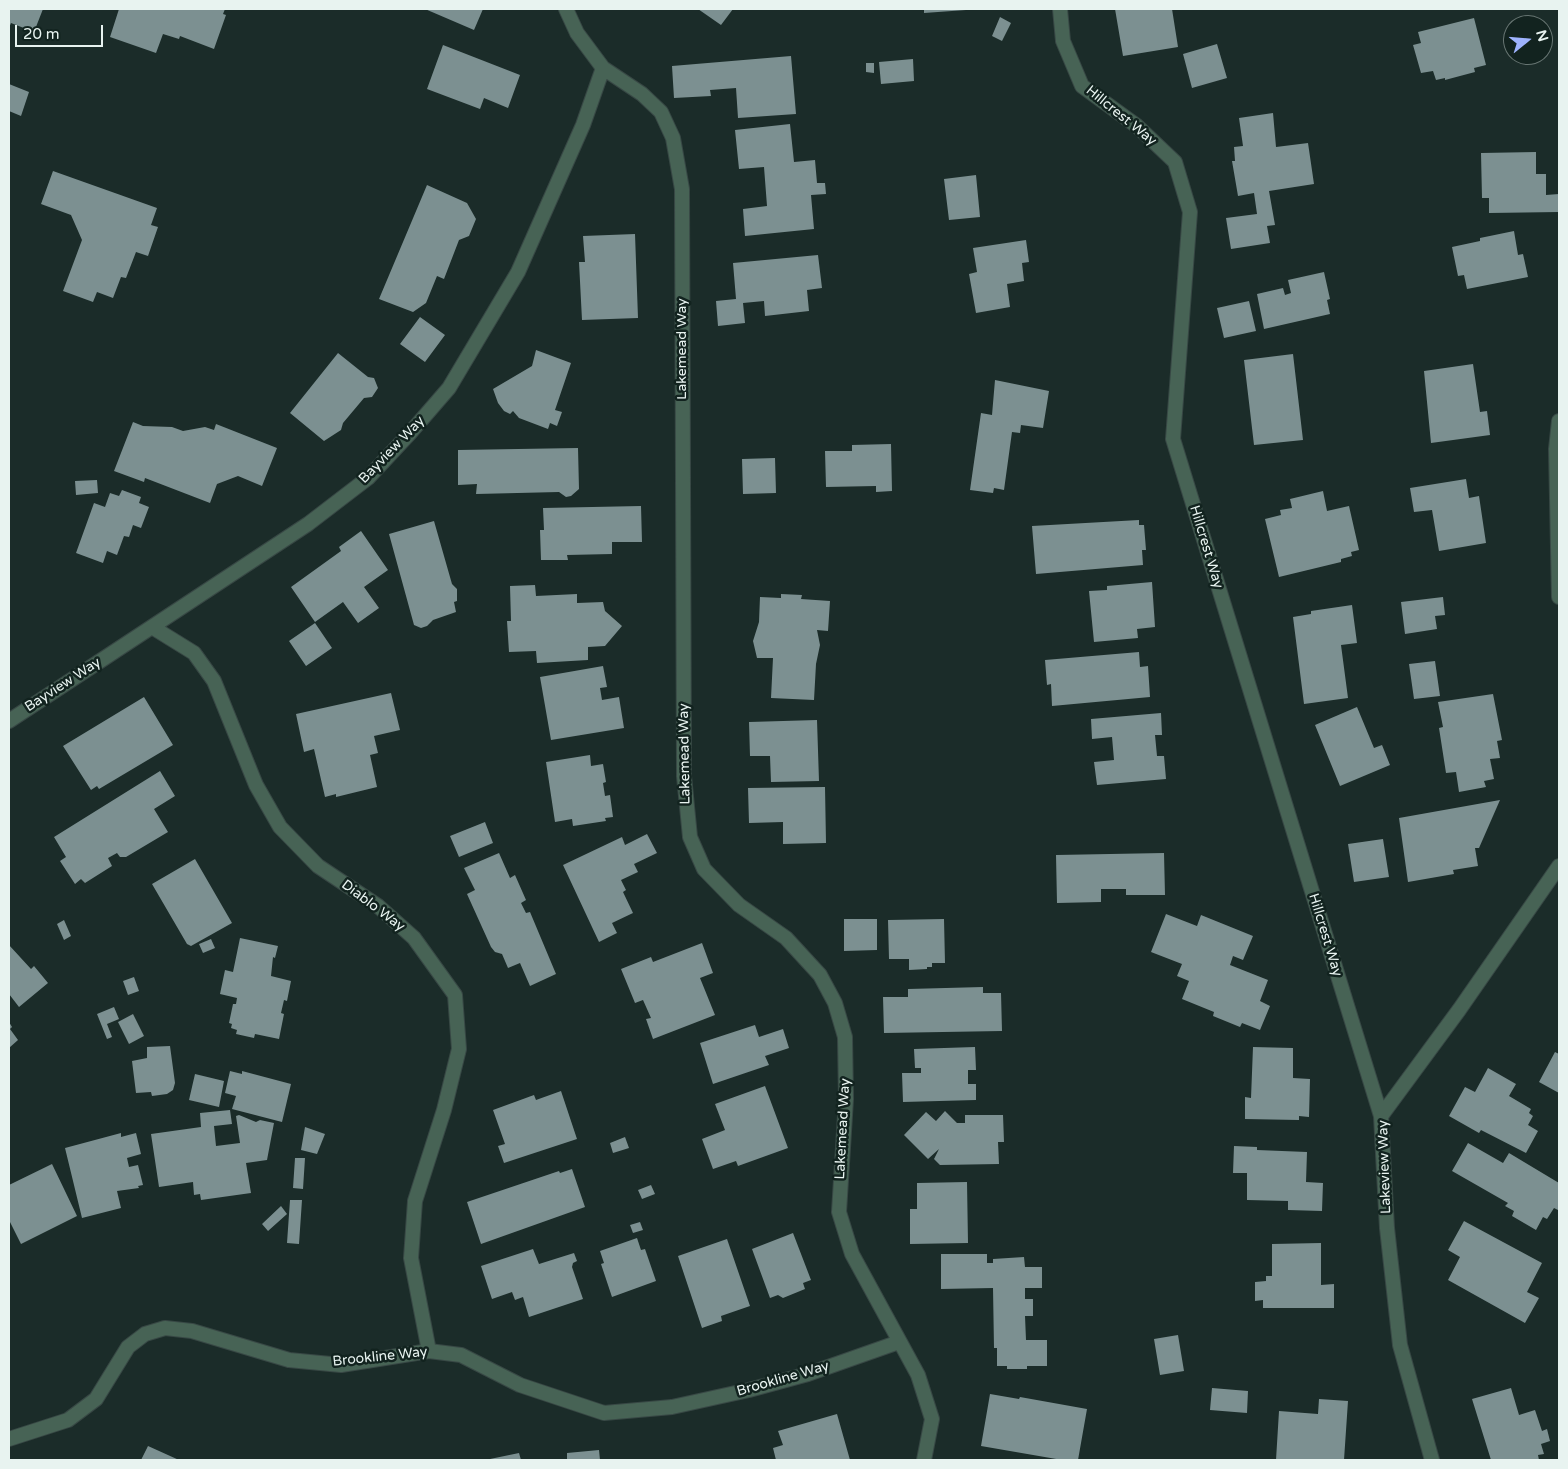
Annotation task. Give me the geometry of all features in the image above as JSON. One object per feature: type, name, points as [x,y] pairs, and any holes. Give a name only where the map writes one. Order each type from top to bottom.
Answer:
[{"type":"street","name":"Lakemead Way","points":[[566,9],[577,33],[603,68],[642,94],[661,112],[673,138],[682,189],[684,776],[690,838],[704,869],[739,905],[786,938],[820,975],[835,1003],[844,1037],[846,1099],[838,1212],[852,1254],[918,1376],[932,1419],[924,1460]]},
{"type":"street","name":"Hillcrest Way","points":[[1060,9],[1063,41],[1082,86],[1137,126],[1175,162],[1190,212],[1173,439],[1381,1116]]},
{"type":"street","name":"Bayview Way","points":[[9,721],[308,524],[368,478],[449,388],[518,272],[583,125],[603,68]]},
{"type":"street","points":[[1559,421],[1556,449],[1559,596]]},
{"type":"street","name":"Diablo Way","points":[[152,627],[194,653],[214,681],[256,784],[280,827],[318,866],[378,906],[414,938],[455,995],[459,1048],[444,1110],[415,1201],[411,1258],[428,1351]]},
{"type":"street","name":"Lakeview Way","points":[[1432,1460],[1400,1345],[1387,1228],[1381,1116],[1459,1010],[1559,866]]},
{"type":"street","name":"Brookline Way","points":[[9,1439],[68,1420],[96,1399],[128,1347],[145,1334],[165,1328],[192,1330],[289,1360],[341,1365],[428,1351],[461,1356],[520,1385],[604,1413],[672,1407],[749,1390],[808,1374],[898,1342]]},
{"type":"building","points":[[9,9],[43,9],[34,32],[11,23],[9,28]]},
{"type":"building","points":[[119,9],[225,9],[223,14],[226,15],[214,49],[180,36],[179,39],[163,34],[156,53],[110,37]]},
{"type":"building","points":[[425,9],[483,9],[474,30]]},
{"type":"building","points":[[698,9],[733,9],[721,25]]},
{"type":"building","points":[[924,9],[966,9],[966,10],[924,13]]},
{"type":"building","points":[[1115,9],[1172,9],[1178,47],[1123,56]]},
{"type":"building","points":[[1000,17],[1011,23],[1002,41],[992,36]]},
{"type":"building","points":[[1474,18],[1486,65],[1474,68],[1475,72],[1445,80],[1445,78],[1436,80],[1433,71],[1421,73],[1413,45],[1421,43],[1418,32]]},
{"type":"building","points":[[1217,44],[1227,78],[1192,88],[1183,54]]},
{"type":"building","points":[[443,45],[520,75],[508,108],[484,98],[480,109],[427,89]]},
{"type":"building","points":[[791,56],[796,114],[738,118],[736,88],[710,90],[711,96],[674,98],[672,66]]},
{"type":"building","points":[[913,59],[914,81],[881,84],[879,62]]},
{"type":"building","points":[[866,63],[874,63],[874,73],[866,72]]},
{"type":"building","points":[[9,84],[29,92],[21,116],[9,111]]},
{"type":"building","points":[[1273,113],[1276,147],[1308,143],[1314,184],[1269,191],[1275,225],[1267,226],[1270,243],[1231,249],[1226,218],[1257,214],[1254,193],[1238,196],[1232,161],[1235,161],[1234,147],[1243,146],[1239,118]]},
{"type":"building","points":[[790,124],[794,162],[815,160],[817,183],[825,183],[826,194],[811,195],[814,229],[745,236],[743,209],[767,206],[764,167],[739,169],[735,130]]},
{"type":"building","points":[[1536,152],[1536,174],[1546,174],[1546,195],[1559,194],[1559,212],[1489,213],[1489,198],[1482,198],[1481,153]]},
{"type":"building","points":[[53,171],[157,208],[151,225],[158,227],[148,256],[136,252],[126,278],[121,277],[113,298],[97,292],[93,302],[63,291],[82,240],[71,215],[41,204]]},
{"type":"building","points":[[976,175],[980,217],[949,220],[944,179]]},
{"type":"building","points":[[427,185],[467,203],[476,219],[469,236],[459,240],[444,279],[437,276],[426,303],[413,312],[379,299]]},
{"type":"building","points":[[1514,231],[1518,255],[1523,254],[1528,277],[1467,289],[1464,275],[1458,276],[1452,247],[1480,241],[1480,238]]},
{"type":"building","points":[[635,234],[638,318],[582,320],[579,262],[585,262],[583,236]]},
{"type":"building","points":[[1026,240],[1029,262],[1022,263],[1024,281],[1007,284],[1010,307],[976,313],[969,274],[977,272],[973,248]]},
{"type":"building","points":[[818,255],[822,288],[807,290],[809,311],[765,316],[764,301],[743,303],[745,323],[718,326],[716,301],[736,299],[733,263]]},
{"type":"building","points":[[1324,272],[1330,299],[1327,300],[1330,314],[1264,329],[1257,294],[1283,288],[1285,295],[1291,293],[1288,280]]},
{"type":"building","points":[[1249,301],[1256,331],[1224,338],[1217,308]]},
{"type":"building","points":[[420,317],[445,335],[425,362],[400,344]]},
{"type":"building","points":[[536,350],[571,363],[555,410],[562,412],[557,426],[550,423],[548,429],[519,418],[513,411],[510,414],[504,411],[498,403],[493,389],[532,366]]},
{"type":"building","points":[[338,353],[368,377],[374,378],[378,388],[372,397],[364,398],[343,423],[341,430],[324,441],[290,413]]},
{"type":"building","points":[[1293,354],[1303,440],[1254,445],[1244,360]]},
{"type":"building","points":[[1473,364],[1480,412],[1487,411],[1490,435],[1431,443],[1424,371]]},
{"type":"building","points":[[995,380],[1049,391],[1043,428],[1021,425],[1020,433],[1012,432],[1004,490],[994,488],[993,493],[970,490],[981,413],[992,415]]},
{"type":"building","points":[[133,422],[143,426],[172,427],[183,431],[205,427],[214,430],[216,424],[277,448],[262,486],[238,476],[217,484],[210,503],[145,478],[144,482],[114,471]]},
{"type":"building","points":[[891,444],[892,491],[876,492],[876,486],[826,487],[825,451],[852,451],[852,445]]},
{"type":"building","points":[[578,448],[579,489],[571,496],[566,497],[559,492],[476,494],[477,484],[458,485],[458,450]]},
{"type":"building","points":[[775,458],[776,493],[743,494],[742,459]]},
{"type":"building","points":[[1466,479],[1469,498],[1479,496],[1486,543],[1439,551],[1432,510],[1414,512],[1410,488]]},
{"type":"building","points":[[97,480],[98,493],[76,495],[75,481]]},
{"type":"building","points":[[122,490],[141,497],[139,503],[149,507],[141,528],[133,525],[129,537],[124,536],[117,555],[107,551],[103,563],[76,553],[94,503],[105,507],[110,493],[119,496]]},
{"type":"building","points":[[1323,491],[1327,511],[1349,506],[1359,550],[1351,552],[1352,556],[1341,559],[1341,562],[1279,577],[1265,519],[1281,515],[1280,510],[1292,508],[1290,499]]},
{"type":"building","points":[[641,506],[642,542],[612,542],[612,554],[567,555],[568,560],[541,560],[540,530],[544,530],[543,508]]},
{"type":"building","points":[[1139,520],[1139,525],[1144,525],[1146,550],[1142,550],[1143,565],[1036,574],[1032,526]]},
{"type":"building","points":[[434,521],[452,584],[457,589],[457,601],[454,602],[456,612],[433,620],[427,626],[421,628],[414,625],[389,534]]},
{"type":"building","points":[[361,531],[388,570],[364,587],[379,608],[358,623],[343,602],[315,622],[291,587],[341,551],[339,547]]},
{"type":"building","points":[[1152,582],[1155,627],[1137,629],[1138,638],[1094,642],[1089,591],[1107,590],[1107,586]]},
{"type":"building","points":[[535,585],[536,596],[577,594],[577,603],[603,602],[605,611],[622,626],[605,646],[588,647],[588,660],[537,663],[536,651],[509,652],[507,621],[511,621],[510,586]]},
{"type":"building","points":[[781,594],[802,595],[801,599],[830,601],[828,631],[817,630],[820,645],[816,664],[814,700],[771,698],[773,658],[757,658],[753,641],[759,622],[760,597],[781,598]]},
{"type":"building","points":[[1443,597],[1445,615],[1435,616],[1437,629],[1405,634],[1401,602]]},
{"type":"building","points":[[1352,605],[1357,643],[1341,645],[1348,698],[1304,704],[1293,617],[1311,614],[1311,611]]},
{"type":"building","points":[[315,623],[332,648],[306,666],[289,641]]},
{"type":"building","points":[[1139,652],[1140,667],[1148,666],[1150,697],[1052,706],[1051,684],[1047,685],[1045,660]]},
{"type":"building","points":[[1435,661],[1440,696],[1414,699],[1409,664]]},
{"type":"building","points":[[603,666],[607,687],[600,688],[602,700],[619,697],[624,728],[551,740],[540,677]]},
{"type":"building","points":[[391,693],[400,730],[374,736],[378,753],[370,755],[377,787],[336,797],[336,794],[325,797],[314,749],[304,752],[296,714]]},
{"type":"building","points":[[1493,694],[1502,740],[1497,741],[1500,758],[1490,759],[1494,779],[1484,781],[1486,787],[1459,792],[1456,772],[1446,773],[1439,728],[1443,727],[1438,702]]},
{"type":"building","points":[[144,697],[173,745],[99,789],[97,786],[91,790],[63,746]]},
{"type":"building","points":[[1357,707],[1374,748],[1382,745],[1390,765],[1340,786],[1315,725]]},
{"type":"building","points":[[1161,713],[1162,735],[1155,735],[1157,756],[1164,756],[1166,779],[1097,785],[1094,762],[1114,760],[1112,737],[1092,739],[1091,719]]},
{"type":"building","points":[[817,720],[819,781],[771,782],[770,756],[750,756],[749,722]]},
{"type":"building","points":[[590,755],[591,766],[603,764],[606,782],[603,783],[605,796],[610,795],[613,817],[605,818],[606,821],[573,826],[572,819],[555,822],[546,762]]},
{"type":"building","points":[[160,771],[175,796],[154,809],[168,832],[126,857],[120,857],[117,853],[108,858],[112,866],[85,883],[81,879],[75,884],[60,861],[66,857],[54,837]]},
{"type":"building","points":[[825,787],[826,843],[783,844],[783,822],[749,823],[748,788]]},
{"type":"building","points":[[1500,800],[1479,848],[1475,848],[1478,866],[1453,870],[1454,874],[1408,882],[1399,818]]},
{"type":"building","points":[[485,822],[493,843],[459,857],[450,836]]},
{"type":"building","points":[[647,834],[657,853],[634,864],[638,872],[621,880],[626,890],[623,892],[633,913],[612,923],[617,933],[599,942],[563,865],[622,837],[625,845]]},
{"type":"building","points":[[1383,839],[1389,877],[1354,882],[1348,844]]},
{"type":"building","points":[[499,853],[510,878],[515,875],[526,900],[521,903],[526,913],[530,912],[556,974],[530,986],[520,963],[508,968],[502,954],[495,952],[491,947],[467,894],[475,890],[464,868]]},
{"type":"building","points":[[1164,853],[1165,895],[1126,895],[1126,889],[1101,889],[1101,902],[1057,903],[1056,855]]},
{"type":"building","points":[[195,859],[232,923],[191,946],[187,944],[152,884]]},
{"type":"building","points":[[1166,914],[1197,926],[1201,915],[1253,936],[1243,960],[1233,956],[1230,965],[1268,980],[1260,1001],[1270,1006],[1260,1030],[1242,1023],[1240,1027],[1213,1016],[1214,1012],[1182,999],[1189,981],[1177,976],[1182,964],[1151,952]]},
{"type":"building","points":[[844,919],[877,919],[877,950],[844,951]]},
{"type":"building","points":[[944,919],[945,963],[932,963],[932,967],[927,967],[927,969],[909,970],[909,959],[889,959],[888,920]]},
{"type":"building","points":[[64,920],[71,936],[64,940],[57,924]]},
{"type":"building","points":[[240,938],[278,946],[275,958],[273,957],[271,976],[291,981],[287,1001],[284,1000],[281,1013],[284,1014],[279,1039],[255,1034],[254,1038],[236,1034],[237,1030],[231,1028],[232,1024],[229,1023],[233,1004],[236,1004],[237,998],[220,994],[225,970],[233,972]]},
{"type":"building","points":[[211,939],[215,948],[203,953],[199,944]]},
{"type":"building","points":[[702,943],[713,973],[700,978],[715,1015],[653,1039],[646,1019],[651,1018],[643,1000],[635,1003],[621,969],[651,957],[653,962]]},
{"type":"building","points":[[9,945],[31,969],[34,966],[48,983],[19,1007],[9,994]]},
{"type":"building","points":[[134,977],[139,991],[128,995],[123,981]]},
{"type":"building","points":[[983,987],[983,993],[1001,993],[1002,1031],[884,1033],[883,997],[908,997],[908,989]]},
{"type":"building","points":[[114,1007],[119,1019],[107,1024],[112,1037],[107,1039],[97,1014]]},
{"type":"building","points":[[133,1014],[144,1036],[129,1044],[118,1022]]},
{"type":"building","points":[[9,1022],[12,1027],[10,1029],[18,1040],[9,1048]]},
{"type":"building","points":[[755,1025],[759,1037],[783,1029],[789,1048],[765,1056],[769,1065],[713,1084],[700,1043]]},
{"type":"building","points":[[170,1046],[175,1083],[173,1090],[167,1094],[152,1096],[151,1092],[136,1093],[132,1061],[147,1058],[147,1047]]},
{"type":"building","points":[[975,1047],[976,1070],[968,1070],[968,1084],[976,1084],[976,1100],[903,1102],[902,1073],[921,1073],[921,1068],[915,1068],[914,1049]]},
{"type":"building","points":[[1253,1047],[1293,1048],[1293,1078],[1310,1079],[1309,1117],[1299,1116],[1299,1120],[1245,1119],[1245,1097],[1251,1098]]},
{"type":"building","points":[[1555,1052],[1559,1054],[1559,1093],[1539,1082]]},
{"type":"building","points":[[1488,1068],[1516,1084],[1509,1096],[1531,1109],[1529,1113],[1533,1116],[1528,1125],[1538,1131],[1526,1153],[1481,1130],[1479,1133],[1449,1116],[1465,1087],[1475,1092]]},
{"type":"building","points":[[230,1071],[242,1074],[242,1071],[291,1084],[282,1122],[232,1109],[236,1096],[225,1093]]},
{"type":"building","points":[[195,1074],[224,1081],[219,1107],[189,1100]]},
{"type":"building","points":[[765,1086],[788,1148],[738,1166],[736,1161],[713,1169],[702,1139],[725,1130],[715,1104]]},
{"type":"building","points":[[561,1091],[577,1139],[504,1163],[498,1146],[505,1144],[493,1110],[534,1095],[536,1100]]},
{"type":"building","points":[[230,1110],[232,1124],[214,1126],[216,1146],[240,1143],[236,1116],[239,1115],[256,1122],[260,1120],[274,1123],[267,1160],[246,1163],[251,1193],[201,1200],[200,1194],[194,1195],[193,1182],[159,1187],[151,1134],[201,1127],[200,1113]]},
{"type":"building","points":[[945,1111],[957,1123],[965,1123],[965,1115],[1003,1115],[1004,1142],[998,1142],[999,1164],[940,1165],[934,1159],[939,1149],[928,1159],[904,1135],[926,1112],[936,1121]]},
{"type":"building","points":[[305,1127],[325,1134],[317,1154],[301,1150]]},
{"type":"building","points":[[121,1133],[121,1137],[136,1133],[141,1154],[127,1158],[129,1167],[138,1165],[143,1185],[138,1186],[139,1188],[117,1191],[121,1208],[82,1218],[65,1148]]},
{"type":"building","points":[[625,1137],[629,1148],[613,1153],[610,1143]]},
{"type":"building","points":[[1468,1143],[1503,1163],[1509,1153],[1559,1183],[1558,1210],[1554,1208],[1547,1219],[1543,1217],[1536,1230],[1512,1216],[1514,1211],[1505,1206],[1508,1203],[1452,1171]]},
{"type":"building","points":[[1234,1146],[1257,1147],[1257,1150],[1307,1152],[1306,1182],[1323,1183],[1322,1211],[1288,1210],[1288,1201],[1247,1200],[1247,1173],[1233,1173]]},
{"type":"building","points":[[295,1158],[305,1158],[303,1189],[293,1188]]},
{"type":"building","points":[[52,1164],[77,1216],[21,1244],[9,1220],[9,1185]]},
{"type":"building","points":[[572,1169],[585,1207],[481,1244],[467,1202],[559,1171],[560,1173]]},
{"type":"building","points":[[967,1182],[968,1243],[910,1244],[910,1209],[917,1209],[917,1183]]},
{"type":"building","points":[[651,1185],[655,1194],[642,1199],[638,1190]]},
{"type":"building","points":[[290,1200],[302,1200],[299,1244],[287,1243]]},
{"type":"building","points":[[281,1206],[287,1214],[268,1231],[262,1224]]},
{"type":"building","points":[[1464,1221],[1542,1263],[1527,1292],[1539,1298],[1525,1323],[1448,1280],[1460,1257],[1448,1250]]},
{"type":"building","points":[[640,1222],[643,1230],[633,1233],[630,1225]]},
{"type":"building","points":[[793,1233],[811,1280],[803,1283],[805,1289],[783,1298],[778,1295],[770,1298],[752,1249]]},
{"type":"building","points":[[637,1238],[641,1250],[645,1249],[656,1281],[612,1297],[601,1264],[604,1263],[600,1251]]},
{"type":"building","points":[[727,1239],[750,1306],[721,1316],[722,1321],[702,1328],[678,1256]]},
{"type":"building","points":[[1321,1243],[1321,1285],[1334,1284],[1334,1308],[1263,1308],[1263,1300],[1255,1301],[1255,1282],[1266,1281],[1266,1276],[1272,1276],[1272,1244]]},
{"type":"building","points":[[533,1249],[539,1264],[574,1253],[577,1261],[573,1263],[572,1267],[583,1299],[529,1317],[523,1297],[515,1300],[512,1292],[492,1299],[481,1266]]},
{"type":"building","points":[[941,1254],[987,1254],[987,1263],[993,1263],[993,1259],[1024,1257],[1025,1267],[1042,1267],[1042,1288],[1025,1288],[1025,1299],[1033,1299],[1033,1316],[1025,1316],[1026,1340],[1047,1340],[1047,1366],[1007,1369],[1007,1366],[997,1366],[997,1348],[994,1348],[993,1288],[941,1289]]},
{"type":"building","points":[[1178,1335],[1184,1371],[1160,1375],[1154,1339]]},
{"type":"building","points":[[1212,1388],[1248,1391],[1247,1413],[1210,1410]]},
{"type":"building","points":[[1511,1388],[1519,1415],[1535,1410],[1542,1431],[1547,1429],[1550,1441],[1541,1444],[1544,1454],[1538,1455],[1539,1460],[1491,1460],[1472,1399]]},
{"type":"building","points":[[990,1394],[1019,1399],[1020,1397],[1087,1409],[1078,1460],[1062,1460],[981,1446]]},
{"type":"building","points":[[1319,1399],[1348,1401],[1344,1460],[1276,1460],[1279,1411],[1318,1414]]},
{"type":"building","points":[[837,1414],[850,1460],[776,1460],[773,1448],[783,1445],[778,1431]]},
{"type":"building","points":[[148,1446],[179,1460],[141,1460]]},
{"type":"building","points":[[599,1450],[600,1460],[567,1460],[567,1453]]},
{"type":"building","points":[[519,1453],[521,1460],[490,1460],[490,1459]]}]
